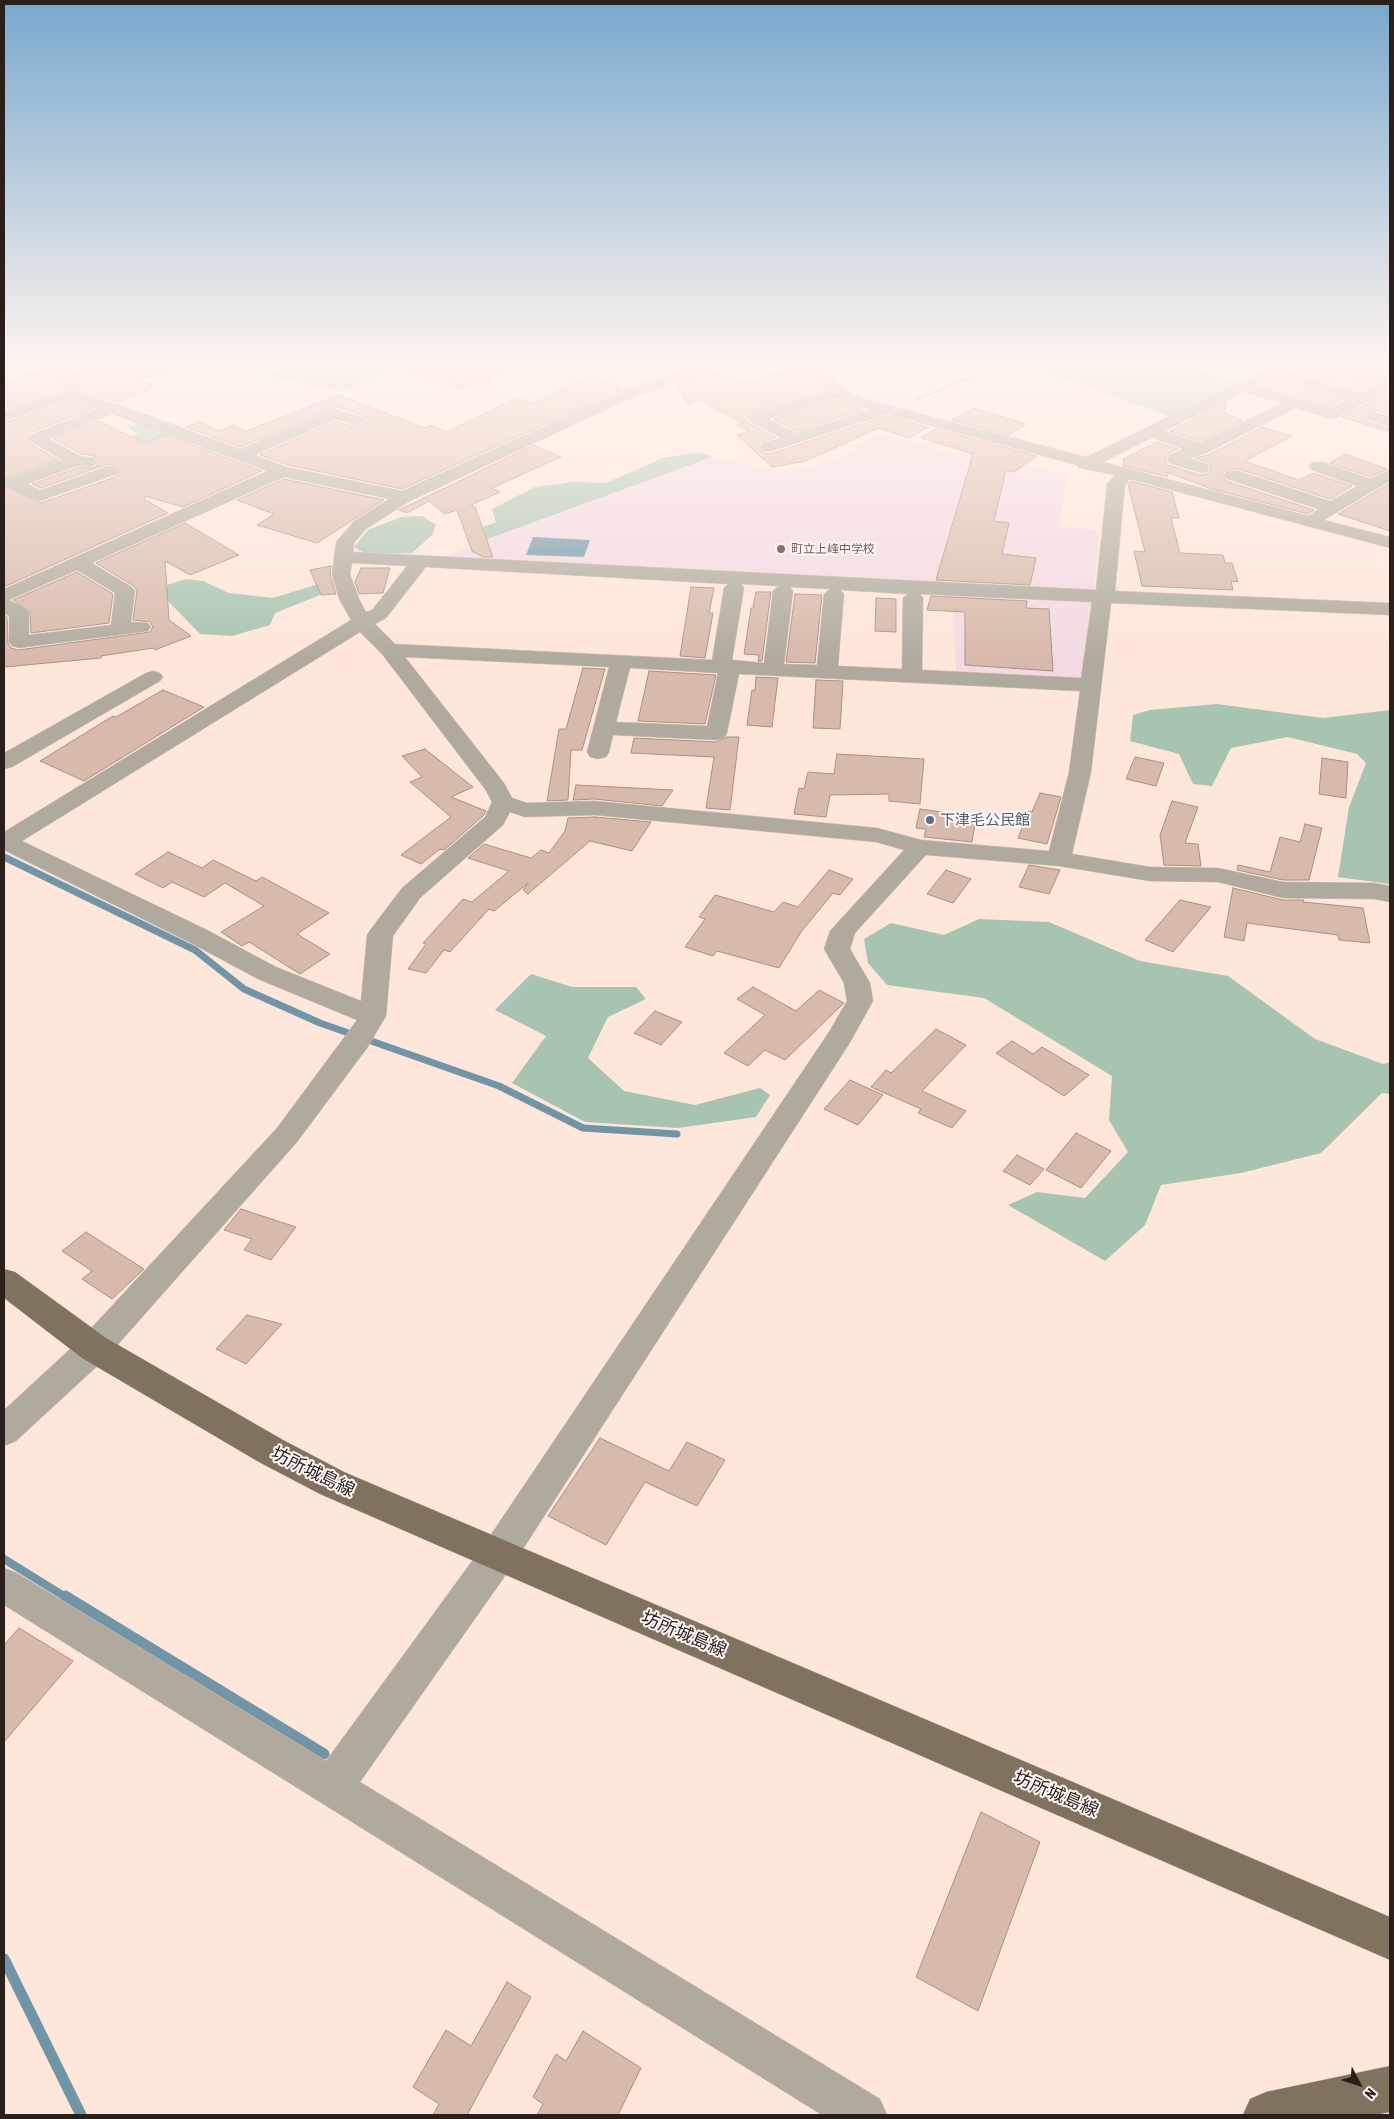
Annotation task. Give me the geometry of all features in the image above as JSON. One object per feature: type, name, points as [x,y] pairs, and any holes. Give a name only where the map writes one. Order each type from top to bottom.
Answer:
[{"type":"main road","name":"坊所城島線","points":[[4,1282],[94,1348],[271,1452],[332,1483],[1390,1939]]},
{"type":"main road","points":[[1266,2115],[1390,2089]]},
{"type":"street","points":[[263,463],[282,470],[404,497]]},
{"type":"street","points":[[478,463],[404,497],[360,524],[346,542],[342,557],[341,574],[348,600],[362,622],[389,650],[496,788],[503,802],[525,810],[595,808],[877,835],[920,847],[1060,858],[1150,874],[1218,875],[1283,890],[1374,891],[1390,894]]},
{"type":"street","points":[[1081,463],[1390,543]]},
{"type":"street","points":[[1186,463],[1201,468]]},
{"type":"street","points":[[1316,466],[1373,490]]},
{"type":"street","points":[[4,596],[282,470]]},
{"type":"street","points":[[1060,858],[1080,772],[1102,596],[1107,589],[1116,484],[1125,474]]},
{"type":"street","points":[[1308,522],[1333,508],[1373,490],[1390,474]]},
{"type":"street","points":[[1233,475],[1333,508]]},
{"type":"street","points":[[342,557],[1390,609]]},
{"type":"street","points":[[77,562],[125,591],[120,629]]},
{"type":"street","points":[[4,841],[362,622],[379,614],[420,562]]},
{"type":"street","points":[[604,728],[716,733],[729,674],[722,660],[734,588]]},
{"type":"street","points":[[773,669],[783,591]]},
{"type":"street","points":[[827,672],[834,594]]},
{"type":"street","points":[[912,676],[913,598]]},
{"type":"street","points":[[4,604],[19,613],[19,642],[140,628]]},
{"type":"street","points":[[389,650],[1090,685]]},
{"type":"street","points":[[598,752],[621,662]]},
{"type":"street","points":[[4,762],[153,677]]},
{"type":"street","points":[[4,1430],[94,1348],[287,1135],[357,1041],[373,1016],[380,935],[411,893],[495,820],[503,802]]},
{"type":"street","points":[[4,841],[198,936],[267,973],[373,1016]]},
{"type":"street","points":[[332,1787],[499,1554],[839,1037],[860,1001],[857,983],[837,949],[843,931],[920,847]]},
{"type":"street","points":[[4,1585],[864,2115]]},
{"type":"shaded area","name":"町立上峰中学校","points":[[696,463],[738,463],[778,472],[826,463],[1021,463],[1067,475],[1059,526],[1099,531],[1094,591],[1080,679],[956,672],[952,586],[445,557],[482,541]]},
{"type":"green space","points":[[111,463],[135,463],[126,472]]},
{"type":"green space","points":[[652,463],[696,463],[482,541],[471,532],[496,522],[492,509],[535,487],[573,482],[606,483]]},
{"type":"green space","points":[[422,516],[436,525],[432,535],[412,553],[366,554],[354,547],[368,530],[401,517]]},
{"type":"green space","points":[[186,579],[203,581],[229,593],[273,598],[318,584],[330,591],[275,613],[270,625],[232,636],[200,634],[162,595],[167,585]]},
{"type":"green space","points":[[1217,704],[1323,718],[1390,710],[1390,884],[1338,877],[1349,807],[1366,763],[1357,754],[1288,737],[1231,748],[1212,786],[1193,784],[1179,754],[1130,741],[1133,715],[1150,710]]},
{"type":"green space","points":[[979,919],[1049,922],[1140,961],[1228,976],[1315,1039],[1383,1064],[1390,1062],[1390,1094],[1382,1093],[1321,1153],[1241,1173],[1161,1185],[1145,1225],[1105,1261],[1008,1205],[1037,1192],[1085,1198],[1128,1152],[1109,1120],[1112,1076],[984,998],[887,985],[868,963],[864,939],[891,923],[944,935]]},
{"type":"green space","points":[[531,974],[572,987],[636,987],[646,999],[608,1017],[588,1058],[624,1091],[695,1105],[760,1088],[770,1095],[756,1117],[678,1128],[585,1122],[512,1083],[546,1036],[495,1010]]},
{"type":"water","points":[[533,537],[590,540],[584,557],[526,555]]},
{"type":"building","points":[[4,463],[50,463],[4,479]]},
{"type":"building","points":[[97,463],[240,463],[262,471],[183,507],[145,496],[144,499],[168,513],[4,587],[4,486],[41,503],[115,477],[118,470],[114,465],[108,464],[41,488],[32,484],[77,468],[96,467]]},
{"type":"building","points":[[282,463],[459,463],[402,489]]},
{"type":"building","points":[[497,463],[548,463],[492,488],[500,492],[471,505],[475,507],[493,557],[483,557],[472,551],[457,510],[445,514],[429,501],[407,513],[399,510]]},
{"type":"building","points":[[768,463],[795,463],[772,467]]},
{"type":"building","points":[[970,463],[1027,463],[1014,472],[1006,470],[994,521],[1009,523],[1002,554],[1036,558],[1030,585],[936,580]]},
{"type":"building","points":[[1124,463],[1167,463],[1168,465],[1200,475],[1207,474],[1211,469],[1209,463],[1250,463],[1299,480],[1313,473],[1352,486],[1330,499],[1239,469],[1227,469],[1222,474],[1226,481],[1314,510],[1308,514],[1212,489],[1166,472],[1168,477],[1124,466]]},
{"type":"building","points":[[1330,463],[1370,463],[1387,469],[1370,477]]},
{"type":"building","points":[[284,479],[384,500],[317,543],[257,525],[274,514],[237,500]]},
{"type":"building","points":[[1131,481],[1172,492],[1179,518],[1171,518],[1180,553],[1223,555],[1225,563],[1232,563],[1238,582],[1231,581],[1233,590],[1142,586],[1134,551],[1145,552],[1128,484]]},
{"type":"building","points":[[1390,483],[1390,531],[1338,514]]},
{"type":"building","points":[[185,523],[239,555],[190,575],[165,561],[169,620],[191,636],[155,650],[153,648],[101,656],[101,658],[4,667],[4,615],[7,617],[8,643],[11,648],[18,650],[150,632],[153,627],[150,622],[133,620],[137,591],[134,586],[96,563]]},
{"type":"building","points":[[331,566],[330,574],[336,594],[321,595],[310,570]]},
{"type":"building","points":[[361,568],[390,568],[383,593],[359,594],[355,582]]},
{"type":"building","points":[[77,572],[113,594],[109,623],[31,633],[30,612],[13,600]]},
{"type":"building","points":[[691,587],[714,588],[709,613],[713,613],[705,658],[680,656]]},
{"type":"building","points":[[756,592],[771,592],[762,661],[758,661],[759,655],[744,654],[751,608],[753,608]]},
{"type":"building","points":[[795,594],[822,595],[815,663],[786,662]]},
{"type":"building","points":[[931,596],[1027,601],[1026,608],[1049,609],[1053,671],[965,665],[965,612],[927,610]]},
{"type":"building","points":[[876,598],[896,599],[896,632],[875,631]]},
{"type":"building","points":[[583,668],[605,669],[582,750],[571,750],[568,800],[547,801],[559,729],[566,729]]},
{"type":"building","points":[[649,671],[716,675],[705,724],[638,721]]},
{"type":"building","points":[[756,677],[778,678],[772,727],[747,725],[752,690],[755,691]]},
{"type":"building","points":[[816,680],[843,681],[840,729],[813,728]]},
{"type":"building","points":[[163,690],[204,707],[84,781],[40,761],[113,716],[116,717]]},
{"type":"building","points":[[727,737],[739,737],[730,810],[706,808],[714,757],[631,753],[634,738],[716,742]]},
{"type":"building","points":[[425,749],[473,787],[451,797],[486,811],[483,816],[444,850],[440,849],[421,864],[401,855],[451,817],[410,782],[422,777],[402,756]]},
{"type":"building","points":[[837,754],[924,759],[920,804],[889,801],[889,794],[830,795],[826,817],[794,814],[799,788],[804,789],[808,772],[834,774]]},
{"type":"building","points":[[1135,757],[1164,763],[1156,786],[1126,779]]},
{"type":"building","points":[[1322,758],[1348,762],[1346,798],[1319,794]]},
{"type":"building","points":[[576,785],[673,790],[662,806],[595,799],[573,800]]},
{"type":"building","points":[[1040,793],[1061,797],[1047,844],[1018,838],[1029,811],[1032,812]]},
{"type":"building","points":[[1172,801],[1198,807],[1185,843],[1198,844],[1201,866],[1164,865],[1160,835]]},
{"type":"building","points":[[920,809],[949,813],[947,821],[975,824],[972,842],[924,837],[926,829],[916,828]]},
{"type":"building","points":[[595,817],[651,822],[632,851],[590,841],[528,894],[523,890],[528,883],[494,911],[489,909],[450,952],[444,950],[426,973],[408,969],[426,944],[423,943],[463,899],[472,902],[509,871],[468,858],[484,844],[531,858],[541,850],[549,853],[565,831],[568,818]]},
{"type":"building","points":[[1305,824],[1322,828],[1309,880],[1283,880],[1237,870],[1238,865],[1270,872],[1280,837],[1300,842]]},
{"type":"building","points":[[168,852],[202,868],[213,860],[256,881],[262,877],[329,913],[297,934],[330,954],[300,974],[249,942],[242,946],[221,932],[264,906],[225,883],[204,897],[172,882],[163,888],[135,874]]},
{"type":"building","points":[[1029,865],[1060,870],[1049,894],[1019,887]]},
{"type":"building","points":[[829,870],[853,879],[840,895],[833,893],[801,932],[779,968],[717,951],[713,956],[685,947],[705,919],[699,917],[715,895],[774,912],[783,902],[798,907]]},
{"type":"building","points":[[946,870],[971,879],[953,903],[927,894]]},
{"type":"building","points":[[1233,888],[1283,900],[1304,900],[1303,902],[1363,908],[1370,943],[1339,940],[1338,935],[1247,923],[1244,941],[1224,937]]},
{"type":"building","points":[[1180,900],[1211,907],[1173,952],[1145,940]]},
{"type":"building","points":[[753,987],[796,1011],[819,990],[844,1003],[785,1060],[765,1050],[748,1066],[724,1053],[765,1015],[737,999]]},
{"type":"building","points":[[655,1011],[682,1022],[661,1045],[634,1033]]},
{"type":"building","points":[[936,1029],[966,1045],[922,1091],[966,1111],[952,1128],[918,1113],[921,1109],[871,1087],[886,1070],[891,1073]]},
{"type":"building","points":[[1012,1041],[1033,1054],[1042,1047],[1089,1075],[1064,1096],[996,1053]]},
{"type":"building","points":[[850,1080],[883,1095],[858,1125],[824,1109]]},
{"type":"building","points":[[1076,1133],[1111,1151],[1081,1188],[1046,1170]]},
{"type":"building","points":[[1017,1155],[1044,1169],[1030,1185],[1003,1171]]},
{"type":"building","points":[[241,1209],[296,1227],[271,1260],[244,1250],[252,1239],[224,1230]]},
{"type":"building","points":[[86,1232],[144,1269],[112,1299],[82,1279],[92,1271],[62,1251]]},
{"type":"building","points":[[247,1315],[282,1324],[246,1364],[216,1349]]},
{"type":"building","points":[[600,1438],[669,1471],[687,1442],[725,1460],[697,1506],[645,1482],[606,1545],[548,1516]]},
{"type":"building","points":[[19,1628],[73,1661],[4,1742],[4,1645]]},
{"type":"building","points":[[981,1812],[1040,1842],[978,2011],[916,1977]]},
{"type":"building","points":[[507,1982],[531,1997],[467,2115],[433,2115],[439,2104],[413,2087],[446,2030],[471,2046]]},
{"type":"building","points":[[583,2031],[641,2068],[618,2115],[537,2115],[543,2104],[533,2097],[556,2054],[566,2061]]},
{"type":"waterway","points":[[4,857],[195,950],[244,989],[320,1023],[499,1086],[583,1128],[677,1134]]},
{"type":"waterway","points":[[4,1559],[67,1598]]},
{"type":"waterway","points":[[65,1596],[324,1754]]},
{"type":"waterway","points":[[4,1959],[81,2115]]},
{"type":"place","name":"町立上峰中学校","points":[[781,549]]},
{"type":"place","name":"下津毛公民館","points":[[930,820]]}]
